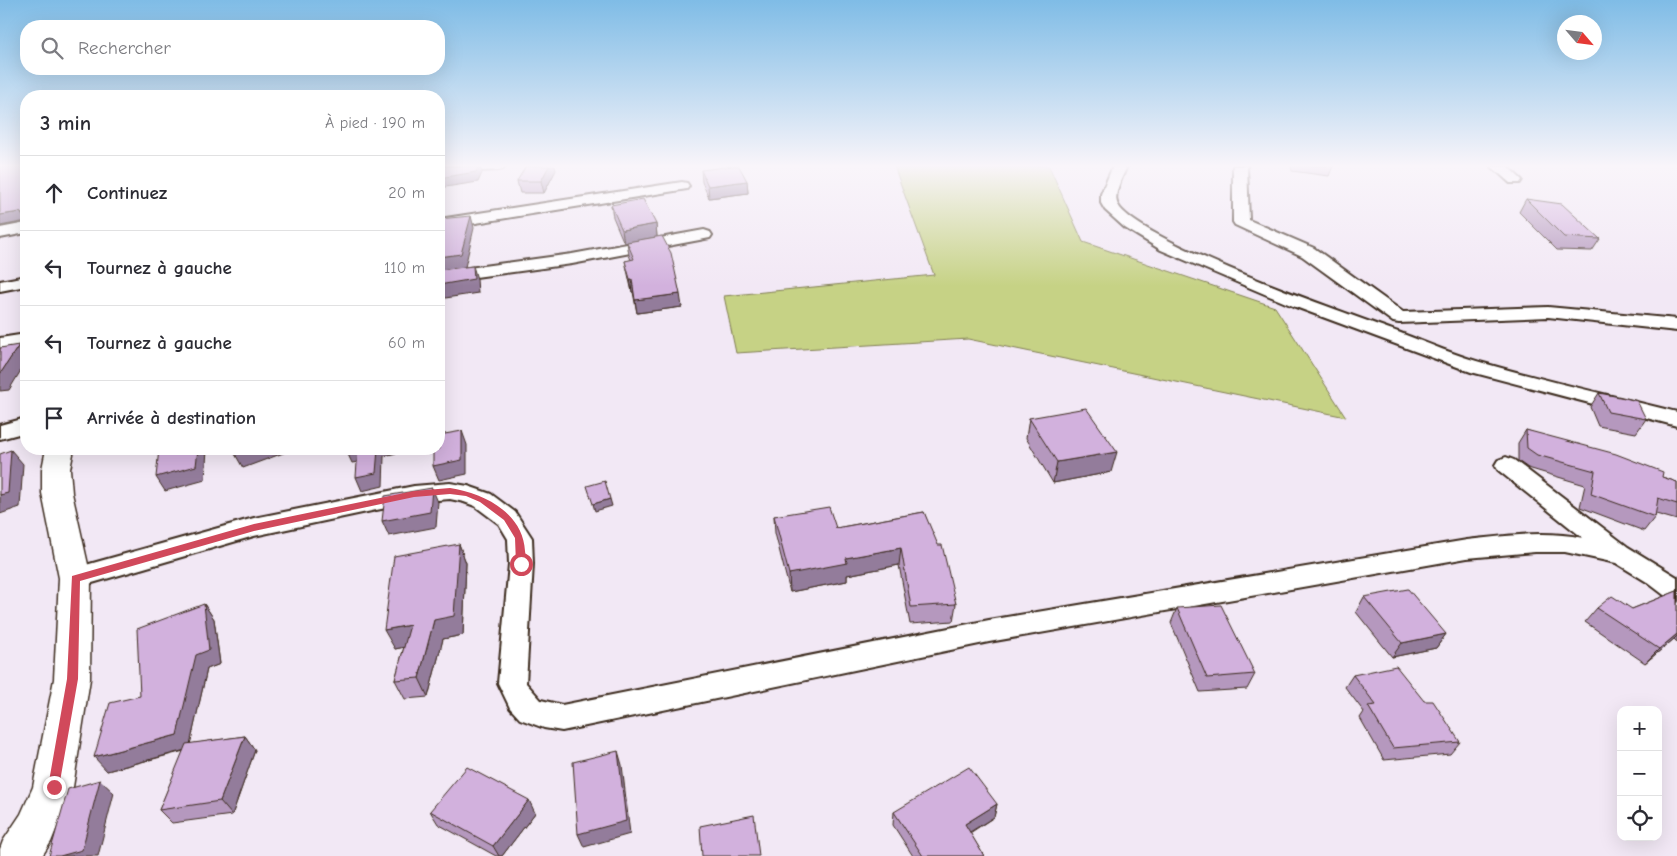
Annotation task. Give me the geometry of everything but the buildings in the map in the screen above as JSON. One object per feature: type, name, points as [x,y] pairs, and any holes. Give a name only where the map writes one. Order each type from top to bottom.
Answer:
[{"type":"street","points":[[445,223],[554,206]]},
{"type":"street","points":[[1111,206],[1131,224],[1167,247],[1298,302],[1478,368],[1677,419]]},
{"type":"street","points":[[1241,206],[1241,222],[1308,252],[1399,318],[1548,312],[1677,325]]},
{"type":"street","points":[[0,233],[20,229]]},
{"type":"street","points":[[445,276],[572,259],[704,235]]},
{"type":"street","points":[[0,286],[20,282]]},
{"type":"street","points":[[0,344],[20,341]]},
{"type":"street","points":[[0,432],[20,427]]},
{"type":"street","points":[[18,856],[36,828],[54,787],[72,679],[75,578],[57,493],[56,469],[59,455]]},
{"type":"street","points":[[1506,465],[1622,556],[1656,575],[1677,591]]},
{"type":"street","points":[[75,578],[254,527],[414,494],[450,491],[468,494],[483,500],[507,518],[520,538],[521,564],[512,683],[517,696],[528,708],[543,717],[562,718],[989,630],[1468,549],[1565,542],[1622,556]]},
{"type":"green space","points":[[909,206],[1067,206],[1083,242],[1275,307],[1346,417],[968,339],[736,353],[724,296],[934,275]]},
{"type":"route","points":[[54,787],[72,679],[75,578],[254,527],[414,494],[450,491],[468,494],[483,500],[507,518],[520,538],[521,564]]}]
